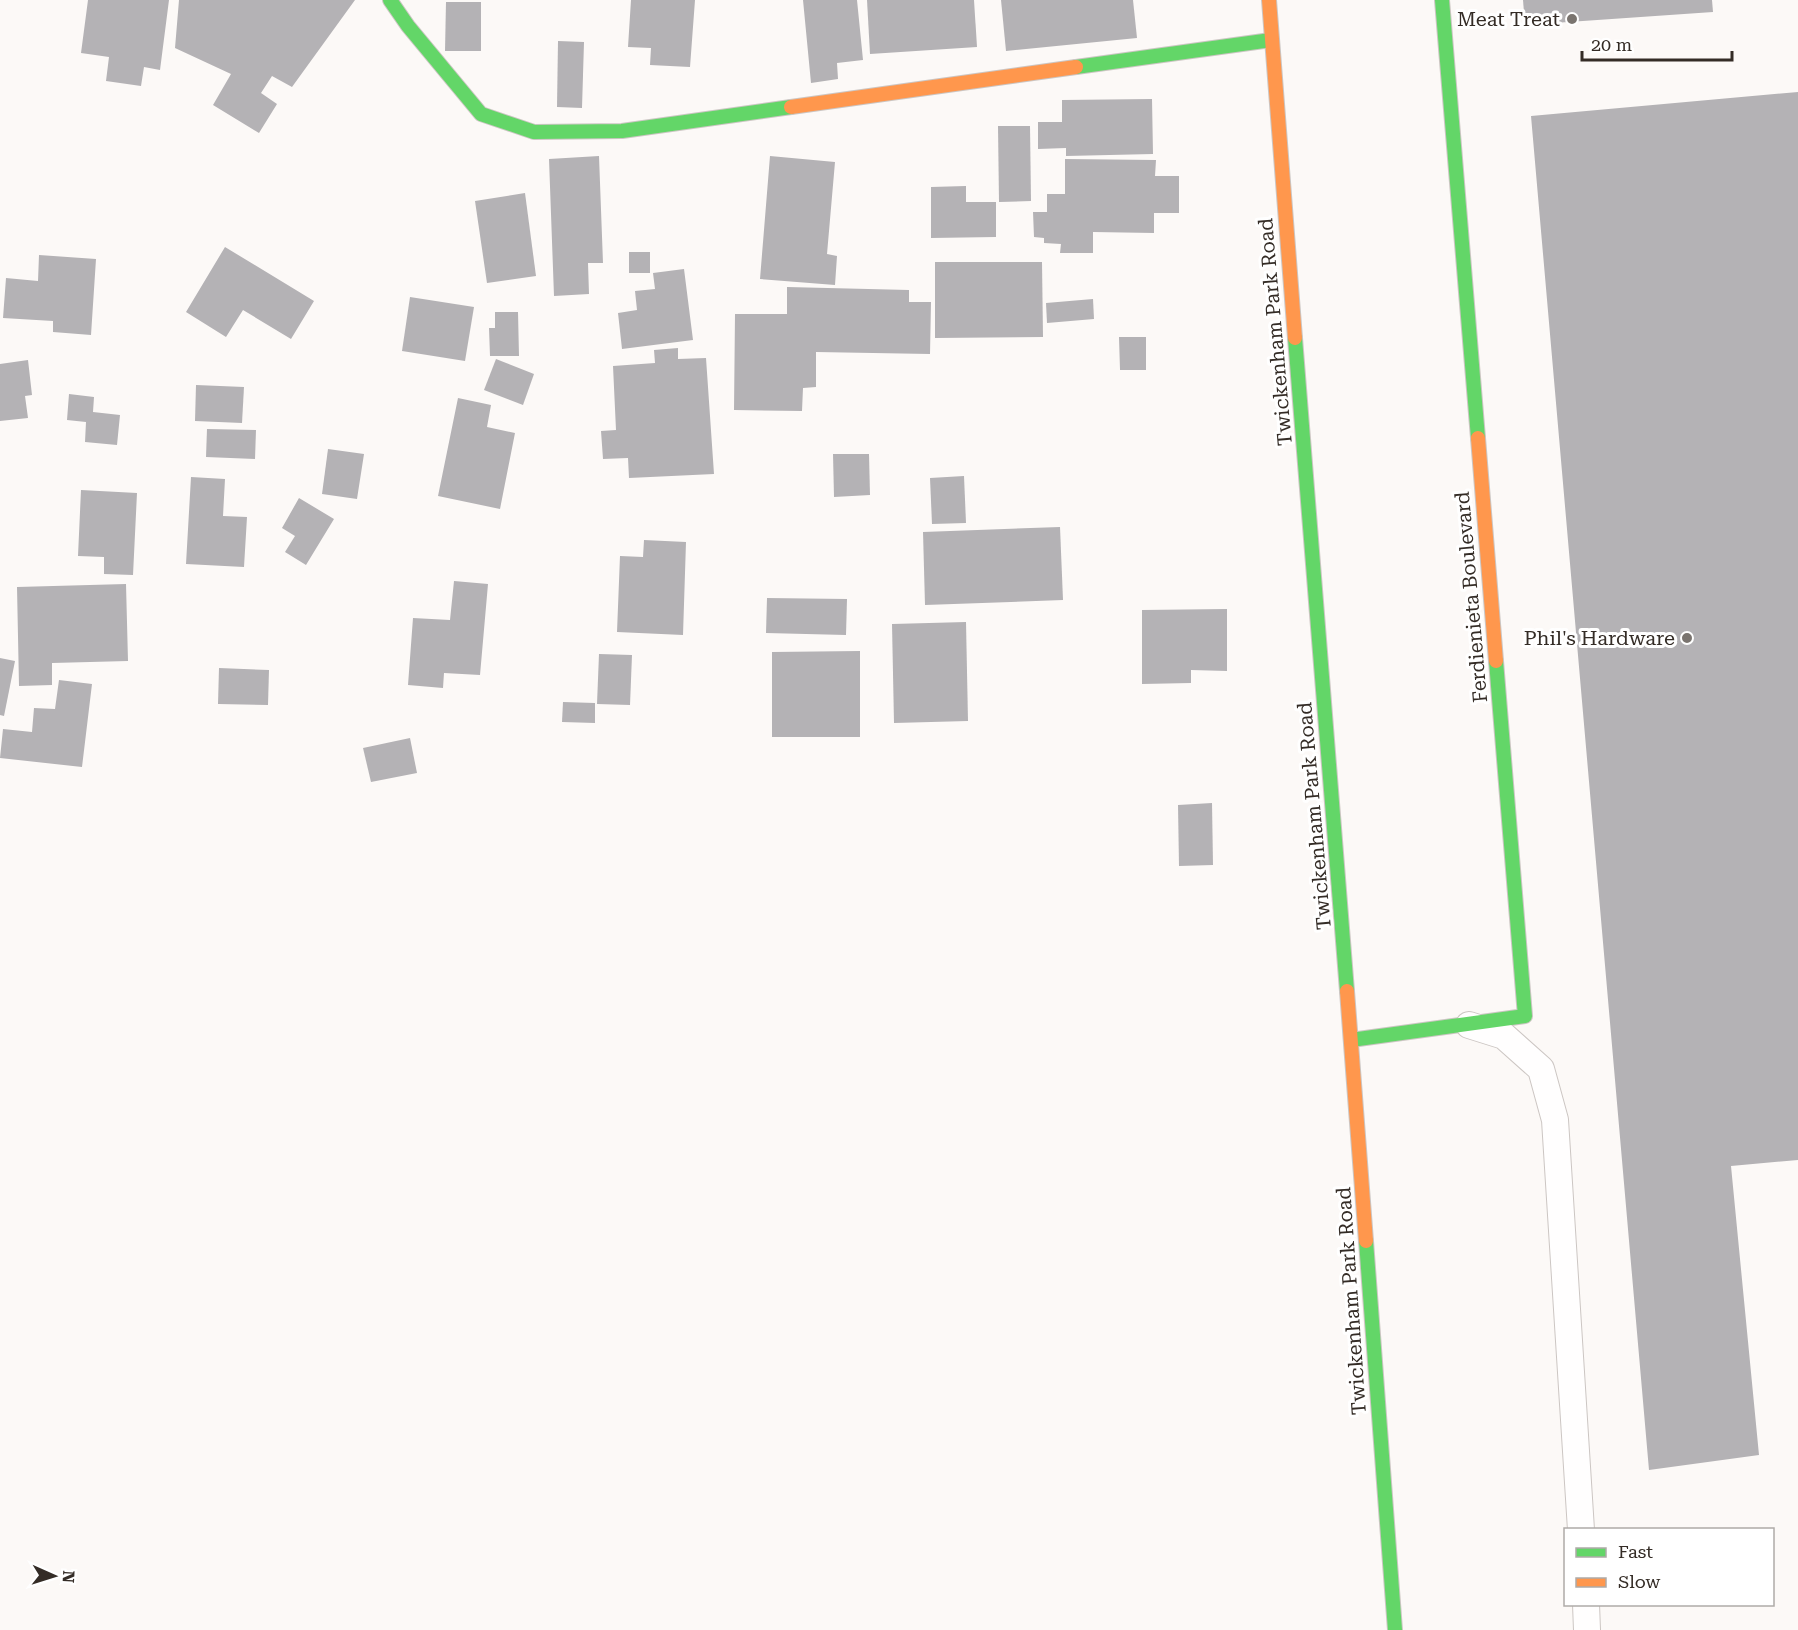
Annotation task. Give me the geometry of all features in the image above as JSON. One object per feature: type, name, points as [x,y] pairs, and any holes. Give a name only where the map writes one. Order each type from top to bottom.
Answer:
[{"type":"street","points":[[390,0],[408,26],[482,114],[534,132],[622,131],[1271,40]]},
{"type":"street","name":"Twickenham Park Road","points":[[1269,0],[1395,1630]]},
{"type":"street","name":"Ferdienieta Boulevard","points":[[1351,1040],[1525,1016],[1442,0]]},
{"type":"lane","points":[[1466,1024],[1504,1036],[1541,1069],[1555,1120],[1581,1528]]},
{"type":"lane","points":[[1586,1606],[1587,1630]]},
{"type":"building","points":[[88,0],[169,0],[160,70],[144,67],[141,86],[106,81],[109,57],[81,53]]},
{"type":"building","points":[[179,0],[355,0],[292,87],[272,76],[261,93],[277,104],[259,133],[213,105],[231,74],[175,48]]},
{"type":"building","points":[[631,0],[695,0],[690,67],[650,65],[651,48],[628,47]]},
{"type":"building","points":[[803,0],[857,0],[863,60],[837,63],[838,79],[811,83]]},
{"type":"building","points":[[867,0],[974,0],[977,47],[870,54]]},
{"type":"building","points":[[1001,0],[1133,0],[1137,38],[1006,51]]},
{"type":"building","name":"Meat Treat","points":[[1523,0],[1712,0],[1713,12],[1525,25]]},
{"type":"building","points":[[446,2],[481,2],[481,51],[445,51]]},
{"type":"building","points":[[558,41],[584,42],[582,108],[557,107]]},
{"type":"building","name":"Phil's Hardware","points":[[1798,92],[1798,1160],[1731,1166],[1759,1455],[1649,1470],[1531,116]]},
{"type":"building","points":[[1152,99],[1153,154],[1066,156],[1066,148],[1038,149],[1038,122],[1062,122],[1062,100]]},
{"type":"building","points":[[998,126],[1030,126],[1031,201],[999,202]]},
{"type":"building","points":[[599,156],[603,263],[588,263],[589,294],[554,296],[549,159]]},
{"type":"building","points":[[770,156],[835,162],[827,254],[837,256],[835,285],[760,279]]},
{"type":"building","points":[[1065,159],[1156,160],[1155,176],[1179,176],[1179,213],[1154,213],[1154,233],[1093,232],[1093,253],[1060,253],[1061,244],[1044,243],[1044,238],[1034,237],[1033,212],[1047,212],[1047,194],[1065,194]]},
{"type":"building","points":[[966,186],[966,202],[996,202],[996,237],[931,238],[931,187]]},
{"type":"building","points":[[525,193],[536,276],[487,283],[475,201]]},
{"type":"building","points":[[225,247],[314,301],[291,339],[243,310],[226,337],[186,312]]},
{"type":"building","points":[[629,252],[650,252],[650,273],[629,273]]},
{"type":"building","points":[[39,255],[96,259],[91,335],[53,332],[53,321],[3,318],[6,278],[38,281]]},
{"type":"building","points":[[935,262],[1042,262],[1043,337],[935,338]]},
{"type":"building","points":[[684,269],[693,340],[622,349],[618,313],[637,310],[635,291],[655,289],[653,273]]},
{"type":"building","points":[[787,287],[909,290],[909,302],[931,302],[930,354],[816,352],[816,387],[803,388],[802,411],[734,410],[735,314],[787,314]]},
{"type":"building","points":[[410,297],[474,307],[465,361],[402,351]]},
{"type":"building","points":[[1093,299],[1094,319],[1047,323],[1046,303]]},
{"type":"building","points":[[495,312],[518,312],[519,356],[490,356],[489,328],[495,328]]},
{"type":"building","points":[[1119,337],[1146,337],[1146,370],[1120,370]]},
{"type":"building","points":[[678,348],[678,359],[706,358],[714,474],[629,478],[628,458],[603,459],[601,431],[616,430],[613,366],[655,363],[654,350]]},
{"type":"building","points":[[496,359],[534,374],[523,405],[484,390]]},
{"type":"building","points":[[28,360],[32,395],[25,396],[28,418],[0,421],[0,364]]},
{"type":"building","points":[[196,385],[244,387],[242,423],[195,421]]},
{"type":"building","points":[[69,394],[94,397],[93,412],[120,415],[117,445],[85,442],[86,422],[67,420]]},
{"type":"building","points":[[458,398],[491,405],[487,427],[515,433],[500,509],[438,496]]},
{"type":"building","points":[[207,429],[256,430],[255,459],[206,457]]},
{"type":"building","points":[[328,449],[364,454],[357,499],[322,494]]},
{"type":"building","points":[[833,454],[869,454],[870,495],[834,497]]},
{"type":"building","points":[[964,476],[966,523],[932,524],[930,478]]},
{"type":"building","points":[[191,477],[225,479],[223,516],[247,517],[244,567],[186,564]]},
{"type":"building","points":[[81,490],[137,493],[133,575],[104,574],[104,557],[78,556]]},
{"type":"building","points":[[299,498],[334,519],[306,565],[285,552],[295,536],[282,528]]},
{"type":"building","points":[[1060,527],[1063,600],[925,605],[923,532]]},
{"type":"building","points":[[644,540],[686,542],[683,635],[617,632],[620,556],[643,557]]},
{"type":"building","points":[[454,581],[488,584],[480,675],[444,673],[443,688],[408,685],[413,618],[450,620]]},
{"type":"building","points":[[126,584],[128,661],[52,663],[52,685],[19,686],[17,587]]},
{"type":"building","points":[[767,598],[847,599],[846,635],[766,633]]},
{"type":"building","points":[[1227,609],[1227,671],[1191,670],[1191,683],[1142,684],[1142,610]]},
{"type":"building","points":[[966,622],[968,721],[894,723],[892,624]]},
{"type":"building","points":[[860,651],[860,737],[772,737],[772,652]]},
{"type":"building","points":[[599,654],[632,655],[630,705],[597,704]]},
{"type":"building","points":[[0,658],[15,661],[4,716],[0,715]]},
{"type":"building","points":[[219,668],[269,670],[268,705],[218,704]]},
{"type":"building","points":[[59,680],[92,684],[82,767],[0,758],[3,729],[32,732],[34,708],[55,709]]},
{"type":"building","points":[[563,702],[595,703],[595,723],[562,722]]},
{"type":"building","points":[[410,738],[417,773],[371,782],[363,748]]},
{"type":"building","points":[[1212,803],[1213,865],[1179,866],[1178,805]]},
{"type":"traffic: fast","points":[[390,0],[408,26],[481,114],[534,132],[622,131],[791,107]]},
{"type":"traffic: fast","points":[[1442,0],[1478,438]]},
{"type":"traffic: fast","points":[[1076,67],[1271,40]]},
{"type":"traffic: fast","points":[[1295,338],[1347,991]]},
{"type":"traffic: fast","points":[[1351,1040],[1525,1016],[1496,661]]},
{"type":"traffic: fast","points":[[1366,1241],[1395,1630]]},
{"type":"traffic: slow","points":[[1269,0],[1295,338]]},
{"type":"traffic: slow","points":[[791,107],[1076,67]]},
{"type":"traffic: slow","points":[[1478,438],[1496,661]]},
{"type":"traffic: slow","points":[[1347,991],[1366,1241]]},
{"type":"place","name":"Meat Treat","points":[[1572,19]]},
{"type":"place","name":"Phil's Hardware","points":[[1687,638]]}]
